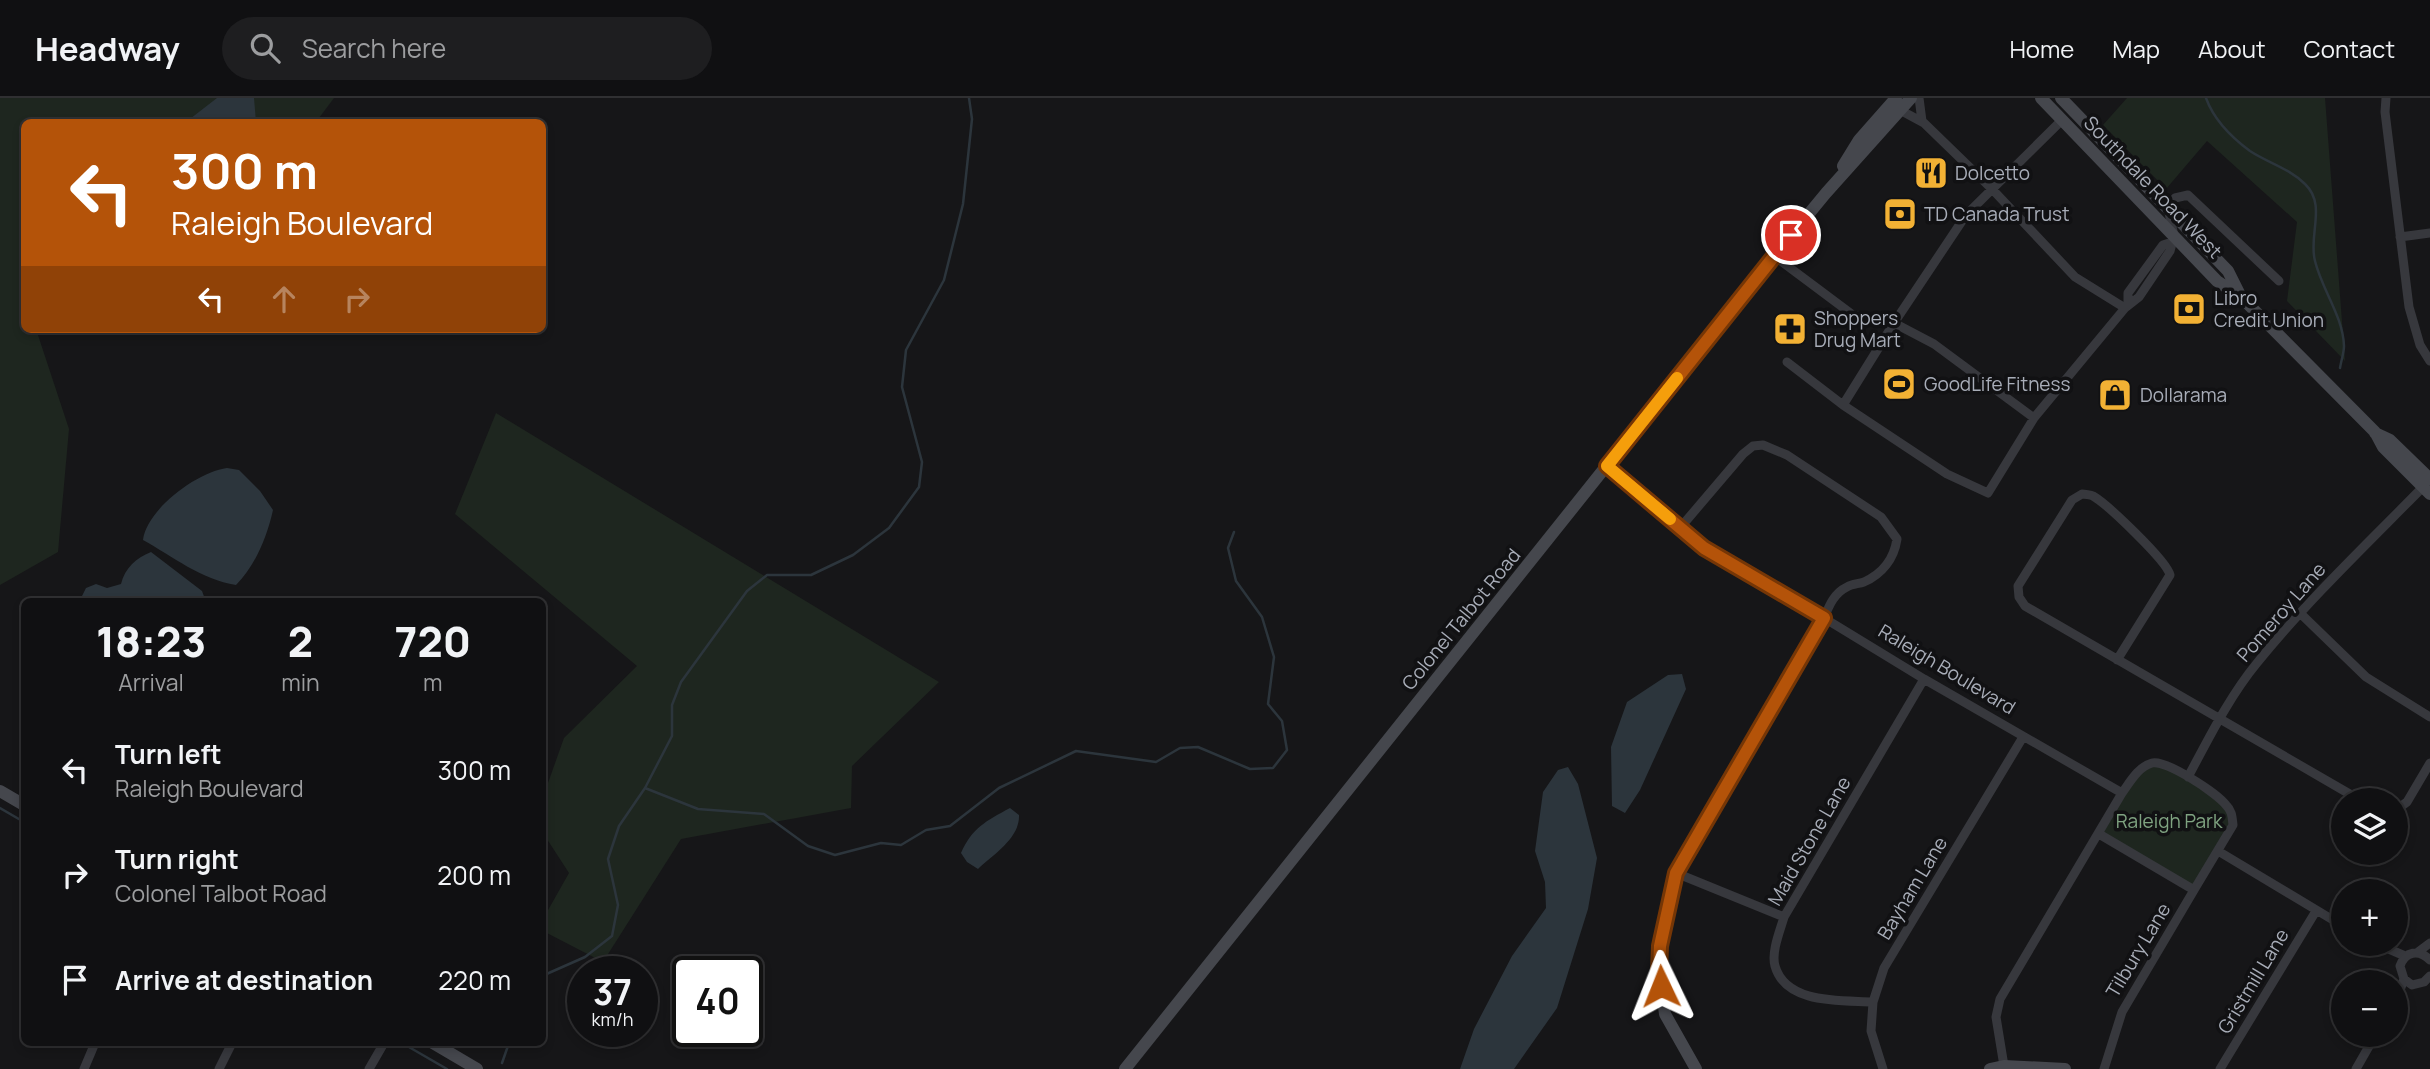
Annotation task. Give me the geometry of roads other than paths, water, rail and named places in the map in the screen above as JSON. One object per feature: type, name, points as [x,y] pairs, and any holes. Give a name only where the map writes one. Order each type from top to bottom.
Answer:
[{"type":"main road","name":"Colonel Talbot Road","points":[[1125,1069],[1826,192],[1859,140],[1898,104],[1911,98]]},
{"type":"main road","name":"Southdale Road West","points":[[2042,98],[2173,239],[2217,281],[2241,297],[2375,432],[2390,440],[2428,487]]},
{"type":"main road","name":"Southdale Road West","points":[[2061,98],[2228,271],[2241,297]]},
{"type":"main road","name":"Raleigh Boulevard","points":[[1607,466],[1704,548],[1824,618]]},
{"type":"main road","points":[[1696,1069],[1665,1013],[1659,971],[1660,946],[1676,873],[1824,618]]},
{"type":"main road","points":[[0,791],[21,803]]},
{"type":"main road","points":[[438,1046],[477,1069]]},
{"type":"main road","points":[[1990,1069],[2004,1066],[2065,1069]]},
{"type":"street","points":[[1919,98],[1922,121]]},
{"type":"street","points":[[2386,98],[2385,112],[2409,307],[2414,331],[2430,361]]},
{"type":"street","points":[[1898,104],[1910,117],[1922,121],[1992,189],[2075,277],[2127,307]]},
{"type":"street","points":[[1843,405],[1966,215],[2062,120]]},
{"type":"street","points":[[1787,362],[1843,405],[1947,474],[1988,494],[2034,418],[2127,307],[2128,293],[2163,245],[2173,239],[2168,208],[2175,198],[2188,195],[2279,281]]},
{"type":"street","points":[[2400,237],[2430,233]]},
{"type":"street","points":[[1774,256],[1853,315],[1894,323],[1934,344],[2034,418]]},
{"type":"street","points":[[1680,528],[1752,446],[1763,445],[1787,455],[1881,517],[1897,539],[1886,566],[1866,581],[1847,587],[1830,602],[1824,618]]},
{"type":"street","name":"Pomeroy Lane","points":[[2188,777],[2220,718],[2256,664],[2301,614],[2428,487]]},
{"type":"street","points":[[2117,660],[2171,575],[2163,561],[2107,508],[2092,496],[2082,494],[2073,500],[2018,586],[2019,597],[2025,606],[2117,660],[2220,718],[2340,788]]},
{"type":"street","points":[[2301,614],[2366,677],[2430,717]]},
{"type":"street","name":"Raleigh Boulevard","points":[[1824,618],[2122,793]]},
{"type":"street","name":"Maid Stone Lane","points":[[1873,1002],[1817,998],[1797,991],[1786,984],[1775,966],[1776,949],[1784,917],[1924,679]]},
{"type":"street","name":"Bayham Lane","points":[[1882,1069],[1871,1031],[1873,1002],[1884,968],[2023,737]]},
{"type":"street","points":[[2004,1066],[1996,1017],[2000,999],[2122,793],[2142,767],[2155,761],[2166,764],[2221,798],[2232,814],[2233,825],[2194,890],[2099,834]]},
{"type":"street","points":[[2408,800],[2430,763]]},
{"type":"street","points":[[2218,851],[2331,919]]},
{"type":"street","points":[[1676,873],[1784,917]]},
{"type":"street","name":"Tilbury Lane","points":[[2104,1069],[2122,1012],[2194,890]]},
{"type":"street","name":"Gristmill Lane","points":[[2220,1069],[2316,911]]},
{"type":"street","points":[[2402,960],[2430,943]]},
{"type":"street","points":[[2418,952],[2430,958]]},
{"type":"street","points":[[2395,956],[2402,960],[2405,970]]},
{"type":"street","points":[[2408,982],[2429,979]]},
{"type":"street","points":[[84,1069],[94,1046]]},
{"type":"street","points":[[219,1069],[230,1046]]},
{"type":"street","points":[[369,1069],[382,1046]]},
{"type":"street","points":[[2356,1069],[2369,1047]]},
{"type":"waterway","points":[[546,974],[585,957],[612,936],[618,905],[608,859],[619,826],[645,788],[672,736],[672,705],[681,682],[747,591],[767,575],[811,575],[853,555],[889,528],[919,487],[922,462],[902,387],[906,350],[944,280],[963,204],[972,119],[969,98]]},
{"type":"waterway","points":[[2206,98],[2218,121],[2236,140],[2250,151],[2292,174],[2311,192],[2316,211],[2313,251],[2315,261],[2343,335],[2344,349],[2340,368]]},
{"type":"waterway","points":[[645,788],[698,809],[764,814],[808,846],[835,855],[881,843],[901,845],[926,830],[950,826],[999,788],[1076,751],[1156,762],[1180,748],[1198,747],[1250,769],[1273,768],[1287,750],[1282,721],[1268,704],[1274,657],[1262,617],[1236,581],[1228,548],[1234,532]]},
{"type":"waterway","points":[[0,808],[21,820]]},
{"type":"waterway","points":[[407,1046],[447,1069]]},
{"type":"waterway","points":[[502,1063],[508,1046]]},
{"type":"place","name":"Dolcetto","points":[[1931,173]]},
{"type":"place","name":"TD Canada Trust","points":[[1900,214]]},
{"type":"place","name":"Libro Credit Union","points":[[2189,309]]},
{"type":"place","name":"Shoppers Drug Mart","points":[[1790,329]]},
{"type":"place","name":"GoodLife Fitness","points":[[1899,384]]},
{"type":"place","name":"Dollarama","points":[[2115,395]]},
{"type":"park label","name":"Raleigh Park","points":[[2169,821]]}]
